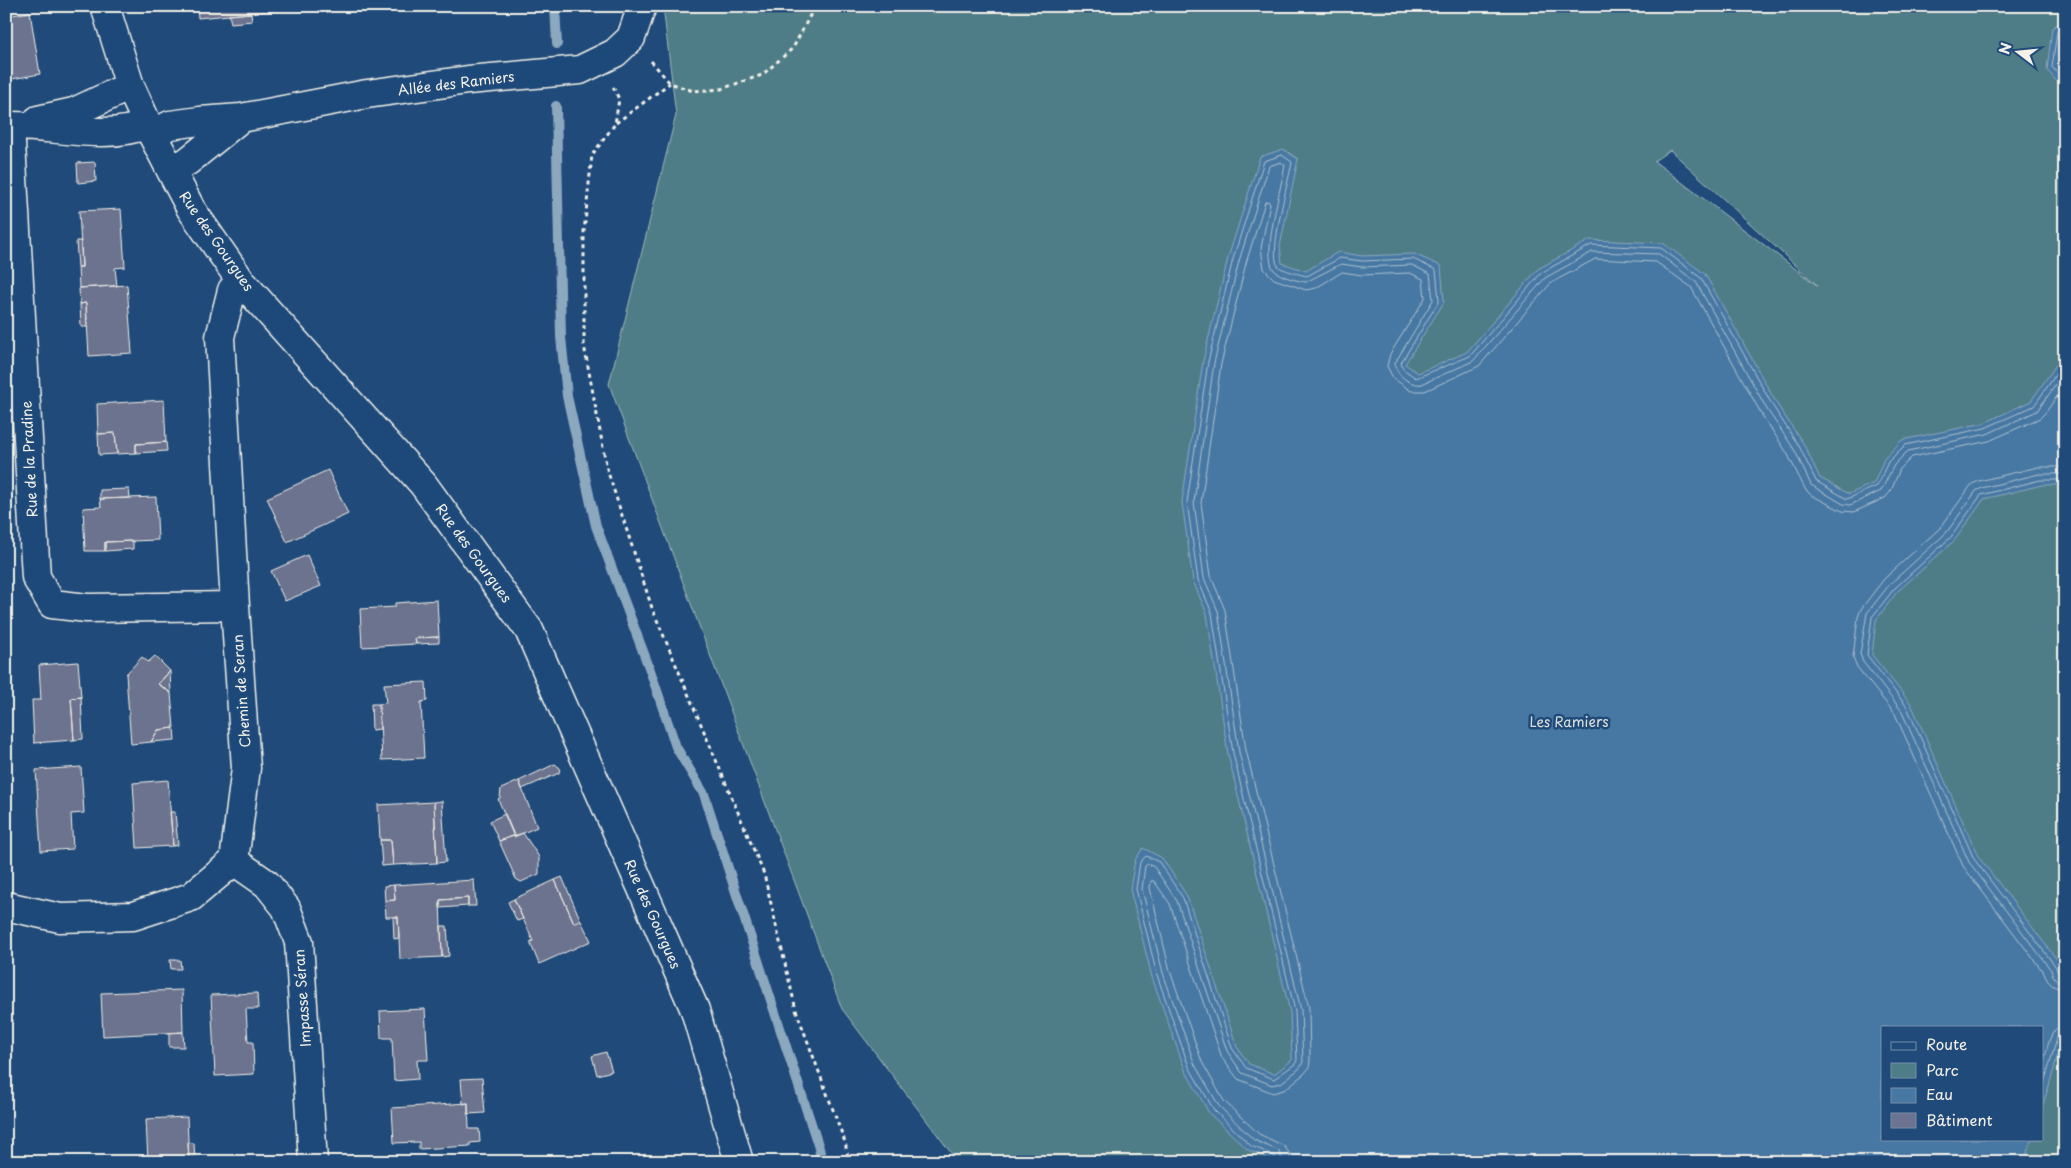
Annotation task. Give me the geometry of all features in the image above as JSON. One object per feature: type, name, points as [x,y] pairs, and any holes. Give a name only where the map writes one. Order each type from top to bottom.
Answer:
[{"type":"street","name":"Rue des Gourgues","points":[[105,6],[130,86],[191,209],[241,281],[423,484],[530,630],[695,1010],[739,1162]]},
{"type":"street","points":[[631,38],[642,6]]},
{"type":"street","name":"Allée des Ramiers","points":[[8,126],[81,132],[131,131],[200,121],[241,118],[367,94],[468,80],[580,70],[614,53],[631,38]]},
{"type":"street","points":[[8,126],[74,112],[130,86]]},
{"type":"street","name":"Allée des Ramiers","points":[[171,171],[188,161],[241,118]]},
{"type":"street","name":"Rue de la Pradine","points":[[8,126],[36,577],[52,604],[87,608],[235,606]]},
{"type":"street","name":"Chemin de Seran","points":[[234,861],[246,768],[220,337],[232,290],[241,281]]},
{"type":"street","points":[[6,906],[60,918],[133,916],[191,897],[234,861]]},
{"type":"street","name":"Impasse Séran","points":[[234,861],[267,884],[282,902],[298,942],[313,1162]]},
{"type":"path","points":[[631,38],[670,83],[693,91],[722,89],[762,75],[793,48],[815,6]]},
{"type":"path","points":[[600,60],[619,99],[615,124]]},
{"type":"path","points":[[670,83],[615,124],[592,155],[584,232],[584,345],[607,469],[652,608],[764,874],[796,1010],[845,1142],[849,1162]]},
{"type":"green space","points":[[663,6],[2065,6],[2065,1162],[958,1162],[842,1009],[609,384],[676,115]],"holes":[[[1670,150],[1818,286],[1654,161]]]},
{"type":"water","points":[[2065,19],[2065,91],[2047,70],[2052,28]]},
{"type":"water","name":"Les Ramiers","points":[[1283,149],[1298,159],[1280,246],[1282,263],[1306,271],[1338,252],[1362,256],[1414,254],[1441,266],[1444,302],[1405,364],[1418,373],[1467,352],[1538,269],[1590,240],[1663,243],[1705,274],[1778,406],[1803,443],[1820,478],[1849,494],[1874,483],[1884,459],[1902,440],[1984,423],[2031,401],[2065,352],[2065,485],[2042,485],[1984,499],[1955,540],[1897,592],[1876,620],[1872,655],[1911,704],[1978,856],[2061,965],[2064,984],[2064,1020],[2058,1054],[2044,1101],[2044,1026],[1881,1026],[1881,1140],[2032,1140],[2024,1162],[1278,1162],[1248,1150],[1209,1113],[1185,1070],[1152,977],[1130,889],[1135,860],[1143,848],[1162,858],[1187,896],[1237,1047],[1249,1064],[1274,1074],[1292,1060],[1290,1012],[1228,754],[1207,614],[1193,581],[1182,502],[1203,361],[1228,258],[1260,157]]},
{"type":"building","points":[[197,6],[281,6],[281,10],[198,18]]},
{"type":"building","points":[[30,12],[40,74],[6,80],[6,16]]},
{"type":"building","points":[[251,13],[252,21],[231,23],[229,15]]},
{"type":"building","points":[[95,162],[96,181],[78,183],[77,163]]},
{"type":"building","points":[[121,209],[125,267],[115,268],[117,286],[79,288],[78,267],[82,267],[79,211]]},
{"type":"building","points":[[76,241],[81,241],[82,267],[78,267]]},
{"type":"building","points":[[127,285],[132,353],[89,356],[86,303],[80,304],[79,288]]},
{"type":"building","points":[[86,303],[87,327],[81,327],[80,304]]},
{"type":"building","points":[[164,400],[166,442],[136,444],[136,453],[117,454],[115,433],[98,434],[97,404]]},
{"type":"building","points":[[115,433],[117,454],[99,455],[98,434]]},
{"type":"building","points":[[166,442],[167,451],[136,453],[136,444]]},
{"type":"building","points":[[328,470],[348,514],[287,542],[267,498]]},
{"type":"building","points":[[129,489],[130,498],[100,499],[100,490]]},
{"type":"building","points":[[156,497],[158,540],[105,542],[105,551],[85,551],[83,508],[101,507],[100,499]]},
{"type":"building","points":[[133,541],[133,549],[105,551],[105,542]]},
{"type":"building","points":[[307,555],[321,586],[285,601],[271,571]]},
{"type":"building","points":[[437,600],[439,637],[415,638],[416,644],[362,647],[360,609],[395,607],[395,603]]},
{"type":"building","points":[[439,637],[439,643],[416,644],[415,638]]},
{"type":"building","points":[[155,656],[170,671],[158,684],[171,693],[174,728],[158,730],[151,742],[131,744],[126,674],[142,657],[148,662]]},
{"type":"building","points":[[78,662],[81,697],[71,698],[74,740],[34,743],[32,700],[41,700],[39,665]]},
{"type":"building","points":[[170,671],[171,693],[158,684]]},
{"type":"building","points":[[426,682],[427,701],[421,702],[424,758],[382,760],[379,704],[386,703],[384,684]]},
{"type":"building","points":[[81,697],[83,739],[74,740],[71,698]]},
{"type":"building","points":[[371,704],[379,704],[380,729],[372,730]]},
{"type":"building","points":[[174,728],[175,740],[151,742],[158,730]]},
{"type":"building","points":[[555,764],[560,768],[559,773],[522,789],[519,781]]},
{"type":"building","points":[[81,767],[84,813],[71,814],[73,849],[41,851],[36,770]]},
{"type":"building","points":[[168,780],[173,846],[137,848],[133,783]]},
{"type":"building","points":[[519,781],[537,827],[514,837],[498,799],[500,798],[501,789]]},
{"type":"building","points":[[442,801],[446,862],[437,863],[434,802]]},
{"type":"building","points":[[434,802],[437,863],[393,865],[391,840],[380,840],[378,805]]},
{"type":"building","points":[[170,812],[175,812],[178,845],[173,846]]},
{"type":"building","points":[[505,814],[514,835],[499,841],[490,821]]},
{"type":"building","points":[[523,833],[539,857],[539,874],[521,882],[516,879],[499,841]]},
{"type":"building","points":[[380,840],[391,840],[393,865],[382,866]]},
{"type":"building","points":[[562,877],[581,921],[574,923],[555,880]]},
{"type":"building","points":[[474,880],[476,906],[468,906],[468,898],[440,900],[442,957],[400,959],[398,917],[386,917],[385,901],[395,900],[394,885]]},
{"type":"building","points":[[555,880],[574,923],[581,921],[591,941],[539,964],[530,942],[533,941],[514,899]]},
{"type":"building","points":[[394,885],[395,900],[385,901],[384,886]]},
{"type":"building","points":[[468,898],[468,906],[440,908],[440,900]]},
{"type":"building","points":[[514,899],[523,919],[517,921],[508,902]]},
{"type":"building","points":[[393,917],[398,917],[399,938],[394,939]]},
{"type":"building","points":[[441,926],[447,926],[449,956],[442,957]]},
{"type":"building","points":[[170,960],[180,960],[181,969],[171,969]]},
{"type":"building","points":[[182,990],[183,1032],[103,1036],[101,993]]},
{"type":"building","points":[[257,993],[258,1009],[246,1009],[248,1042],[253,1042],[254,1074],[215,1076],[211,995]]},
{"type":"building","points":[[425,1009],[428,1060],[417,1060],[418,1079],[394,1081],[392,1038],[381,1038],[380,1011]]},
{"type":"building","points":[[183,1032],[184,1047],[169,1047],[169,1033]]},
{"type":"building","points":[[606,1052],[612,1071],[597,1075],[592,1056]]},
{"type":"building","points":[[482,1078],[485,1113],[468,1114],[468,1103],[463,1104],[461,1079]]},
{"type":"building","points":[[468,1103],[469,1129],[479,1129],[480,1142],[470,1143],[470,1146],[419,1149],[419,1142],[394,1143],[392,1108]]},
{"type":"building","points":[[187,1117],[189,1162],[148,1162],[146,1119]]},
{"type":"building","points":[[188,1143],[194,1143],[195,1162],[189,1162]]},
{"type":"waterway","points":[[555,6],[557,44]]},
{"type":"waterway","points":[[556,106],[561,337],[567,396],[596,526],[650,670],[676,747],[704,794],[822,1162]]}]
